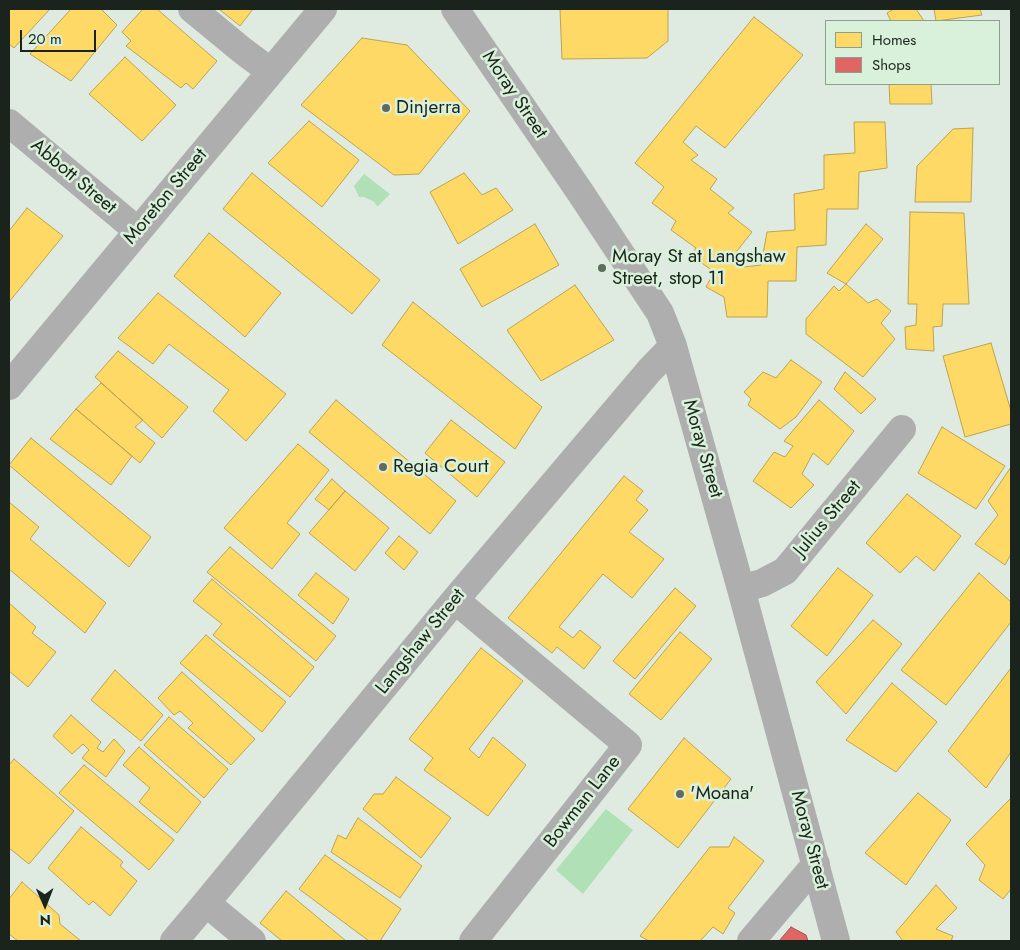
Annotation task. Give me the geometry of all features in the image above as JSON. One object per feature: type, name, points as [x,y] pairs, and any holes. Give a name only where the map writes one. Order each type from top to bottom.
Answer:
[{"type":"street","points":[[192,9],[270,71]]},
{"type":"street","name":"Moreton Street","points":[[9,386],[323,9]]},
{"type":"street","name":"Moray Street","points":[[455,9],[660,313],[673,346],[836,941]]},
{"type":"street","name":"Abbott Street","points":[[9,124],[138,231]]},
{"type":"street","name":"Langshaw Street","points":[[174,941],[455,600],[649,371],[673,346]]},
{"type":"street","name":"Julius Street","points":[[741,589],[762,583],[785,571],[902,430]]},
{"type":"street","name":"Bowman Lane","points":[[455,600],[628,745],[473,941]]},
{"type":"street","points":[[752,941],[816,864]]},
{"type":"street","points":[[206,903],[252,941]]},
{"type":"shaded area","points":[[364,174],[390,194],[378,206],[373,201],[359,197],[354,186]]},
{"type":"shaded area","points":[[606,809],[633,830],[583,894],[556,870]]},
{"type":"building: Homes","points":[[9,9],[50,9],[14,48],[9,44]]},
{"type":"building: Homes","points":[[71,9],[101,9],[117,25],[71,81],[30,54]]},
{"type":"building: Homes","points":[[143,9],[157,9],[217,61],[193,89],[186,83],[181,88],[126,46],[131,41],[122,32]]},
{"type":"building: Homes","points":[[219,9],[253,9],[240,26]]},
{"type":"building: Homes","points":[[560,9],[668,9],[668,41],[647,58],[562,59]]},
{"type":"building: Homes","points":[[894,9],[916,9],[923,20],[890,20],[887,13]]},
{"type":"building: Homes","points":[[934,9],[980,9],[982,15],[944,20],[936,20]]},
{"type":"building: Homes","points":[[754,17],[803,55],[725,148],[696,126],[683,142],[698,155],[691,160],[717,179],[710,189],[734,208],[728,213],[752,232],[733,256],[744,267],[761,265],[767,232],[795,230],[794,194],[824,189],[824,155],[855,153],[854,122],[885,122],[887,168],[859,172],[858,209],[827,209],[826,245],[797,247],[796,281],[768,281],[767,317],[727,317],[724,297],[706,287],[714,272],[691,255],[696,248],[671,230],[676,221],[652,203],[664,187],[635,163]]},
{"type":"building: Homes","name":"Dinjerra","points":[[362,38],[407,45],[470,111],[419,174],[394,175],[301,105]]},
{"type":"building: Homes","points":[[125,57],[176,105],[142,141],[89,94]]},
{"type":"building: Homes","points":[[889,85],[931,85],[932,104],[890,104]]},
{"type":"building: Homes","points":[[309,121],[359,160],[322,207],[268,163]]},
{"type":"building: Homes","points":[[973,128],[971,202],[915,202],[917,166],[953,129]]},
{"type":"building: Homes","points":[[252,173],[380,280],[352,314],[223,209]]},
{"type":"building: Homes","points":[[464,173],[482,195],[496,188],[513,210],[458,244],[430,192]]},
{"type":"building: Homes","points":[[27,208],[63,236],[9,302],[9,231]]},
{"type":"building: Homes","points":[[910,212],[964,213],[969,304],[943,304],[942,326],[933,327],[934,351],[906,349],[905,327],[916,325],[917,304],[908,304]]},
{"type":"building: Homes","points":[[535,224],[559,265],[482,307],[460,269]]},
{"type":"building: Homes","points":[[866,224],[883,239],[846,284],[827,273]]},
{"type":"building: Homes","points":[[209,233],[281,293],[245,337],[174,276]]},
{"type":"building: Homes","points":[[846,284],[868,303],[877,299],[891,311],[881,323],[895,339],[863,377],[806,334],[806,319],[834,286],[839,291]]},
{"type":"building: Homes","points":[[575,285],[614,340],[541,381],[507,330]]},
{"type":"building: Homes","points":[[158,293],[286,394],[246,441],[213,411],[229,390],[169,344],[153,364],[118,338]]},
{"type":"building: Homes","points":[[413,302],[542,407],[515,449],[382,345]]},
{"type":"building: Homes","points":[[991,343],[1011,411],[1011,424],[965,437],[943,356]]},
{"type":"building: Homes","points":[[118,351],[188,407],[162,438],[95,377]]},
{"type":"building: Homes","points":[[791,360],[822,382],[796,417],[780,429],[748,405],[751,399],[744,392],[763,372],[776,378]]},
{"type":"building: Homes","points":[[845,372],[876,399],[861,414],[834,389]]},
{"type":"building: Homes","points":[[101,383],[143,420],[135,427],[155,443],[140,463],[76,409]]},
{"type":"building: Homes","name":"Regia Court","points":[[336,400],[456,501],[430,534],[309,432]]},
{"type":"building: Homes","points":[[819,400],[854,431],[828,465],[813,453],[802,474],[814,485],[791,508],[753,481],[774,452],[785,457],[793,446],[784,441]]},
{"type":"building: Homes","points":[[76,409],[132,456],[111,485],[50,439]]},
{"type":"building: Homes","points":[[451,420],[505,462],[477,497],[425,453]]},
{"type":"building: Homes","points":[[942,427],[1005,466],[976,509],[918,473]]},
{"type":"building: Homes","points":[[31,438],[151,537],[129,567],[9,465]]},
{"type":"building: Homes","points":[[298,444],[329,470],[287,523],[300,534],[272,569],[224,528]]},
{"type":"building: Homes","points":[[1011,467],[1011,554],[1005,565],[975,544],[998,515],[988,501]]},
{"type":"building: Homes","points":[[624,476],[643,491],[636,500],[648,510],[629,532],[664,559],[632,598],[603,574],[559,627],[573,638],[580,630],[601,647],[584,669],[557,647],[552,653],[508,618]]},
{"type":"building: Homes","points":[[332,479],[345,491],[329,510],[315,499]]},
{"type":"building: Homes","points":[[345,491],[389,528],[355,571],[309,533]]},
{"type":"building: Homes","points":[[907,494],[961,536],[934,571],[916,556],[900,573],[866,543]]},
{"type":"building: Homes","points":[[9,502],[39,527],[30,539],[106,603],[85,633],[9,569]]},
{"type":"building: Homes","points":[[399,536],[418,552],[404,570],[385,553]]},
{"type":"building: Homes","points":[[230,547],[336,636],[316,661],[207,572]]},
{"type":"building: Homes","points":[[838,568],[873,595],[827,656],[791,626]]},
{"type":"building: Homes","points":[[316,573],[349,599],[333,624],[298,595]]},
{"type":"building: Homes","points":[[979,573],[1011,602],[1011,622],[946,705],[901,670]]},
{"type":"building: Homes","points":[[212,579],[314,667],[290,697],[213,635],[222,624],[193,601]]},
{"type":"building: Homes","points":[[675,588],[696,606],[635,679],[613,661]]},
{"type":"building: Homes","points":[[9,603],[36,627],[32,633],[56,652],[28,687],[9,671]]},
{"type":"building: Homes","points":[[873,620],[902,644],[846,714],[816,682]]},
{"type":"building: Homes","points":[[680,632],[712,659],[661,720],[629,694]]},
{"type":"building: Homes","points":[[206,635],[286,702],[262,732],[180,663]]},
{"type":"building: Homes","points":[[481,648],[523,681],[469,749],[479,758],[493,737],[526,765],[488,816],[424,770],[433,758],[409,739]]},
{"type":"building: Homes","points":[[1011,668],[1011,752],[986,788],[948,751]]},
{"type":"building: Homes","points":[[115,670],[163,715],[141,741],[91,700]]},
{"type":"building: Homes","points":[[182,672],[255,739],[231,765],[188,728],[193,723],[180,711],[174,715],[158,698]]},
{"type":"building: Homes","points":[[892,683],[937,722],[896,772],[846,740]]},
{"type":"building: Homes","points":[[71,715],[101,742],[97,748],[103,752],[114,739],[125,751],[106,777],[82,758],[89,750],[83,744],[72,754],[53,736]]},
{"type":"building: Homes","points":[[169,717],[228,769],[204,798],[144,745]]},
{"type":"building: Homes","name":"'Moana'","points":[[684,738],[731,779],[678,848],[628,809]]},
{"type":"building: Homes","points":[[139,747],[201,802],[177,833],[139,802],[150,788],[123,765]]},
{"type":"building: Homes","points":[[14,759],[74,811],[29,864],[9,848],[9,765]]},
{"type":"building: Homes","points":[[84,765],[174,840],[149,870],[59,793]]},
{"type":"building: Homes","points":[[396,777],[451,818],[421,858],[363,809],[374,794],[383,794]]},
{"type":"building: Homes","points":[[918,793],[951,820],[906,885],[865,853]]},
{"type":"building: Homes","points":[[1011,798],[1011,889],[1003,899],[979,880],[985,865],[966,844]]},
{"type":"building: Homes","points":[[358,818],[422,866],[400,898],[331,852],[338,835],[346,839]]},
{"type":"building: Homes","points":[[81,827],[123,862],[120,866],[137,881],[110,916],[93,901],[89,905],[48,868]]},
{"type":"building: Homes","points":[[734,837],[764,861],[728,908],[735,913],[723,934],[713,927],[700,941],[649,941],[640,936],[710,847],[729,847]]},
{"type":"building: Homes","points":[[325,855],[401,909],[380,941],[369,941],[299,889]]},
{"type":"building: Homes","points":[[22,882],[59,915],[60,924],[81,941],[18,941],[9,934],[9,899]]},
{"type":"building: Homes","points":[[936,885],[957,908],[936,929],[953,936],[951,941],[903,941],[896,932]]},
{"type":"building: Homes","points":[[286,891],[346,941],[282,941],[260,923]]},
{"type":"building: Shops","points":[[791,927],[806,935],[808,941],[779,941]]},
{"type":"place","name":"Dinjerra","points":[[386,108]]},
{"type":"place","name":"Moray St at Langshaw Street, stop 11","points":[[602,268]]},
{"type":"place","name":"Regia Court","points":[[383,467]]},
{"type":"place","name":"'Moana'","points":[[680,794]]}]
